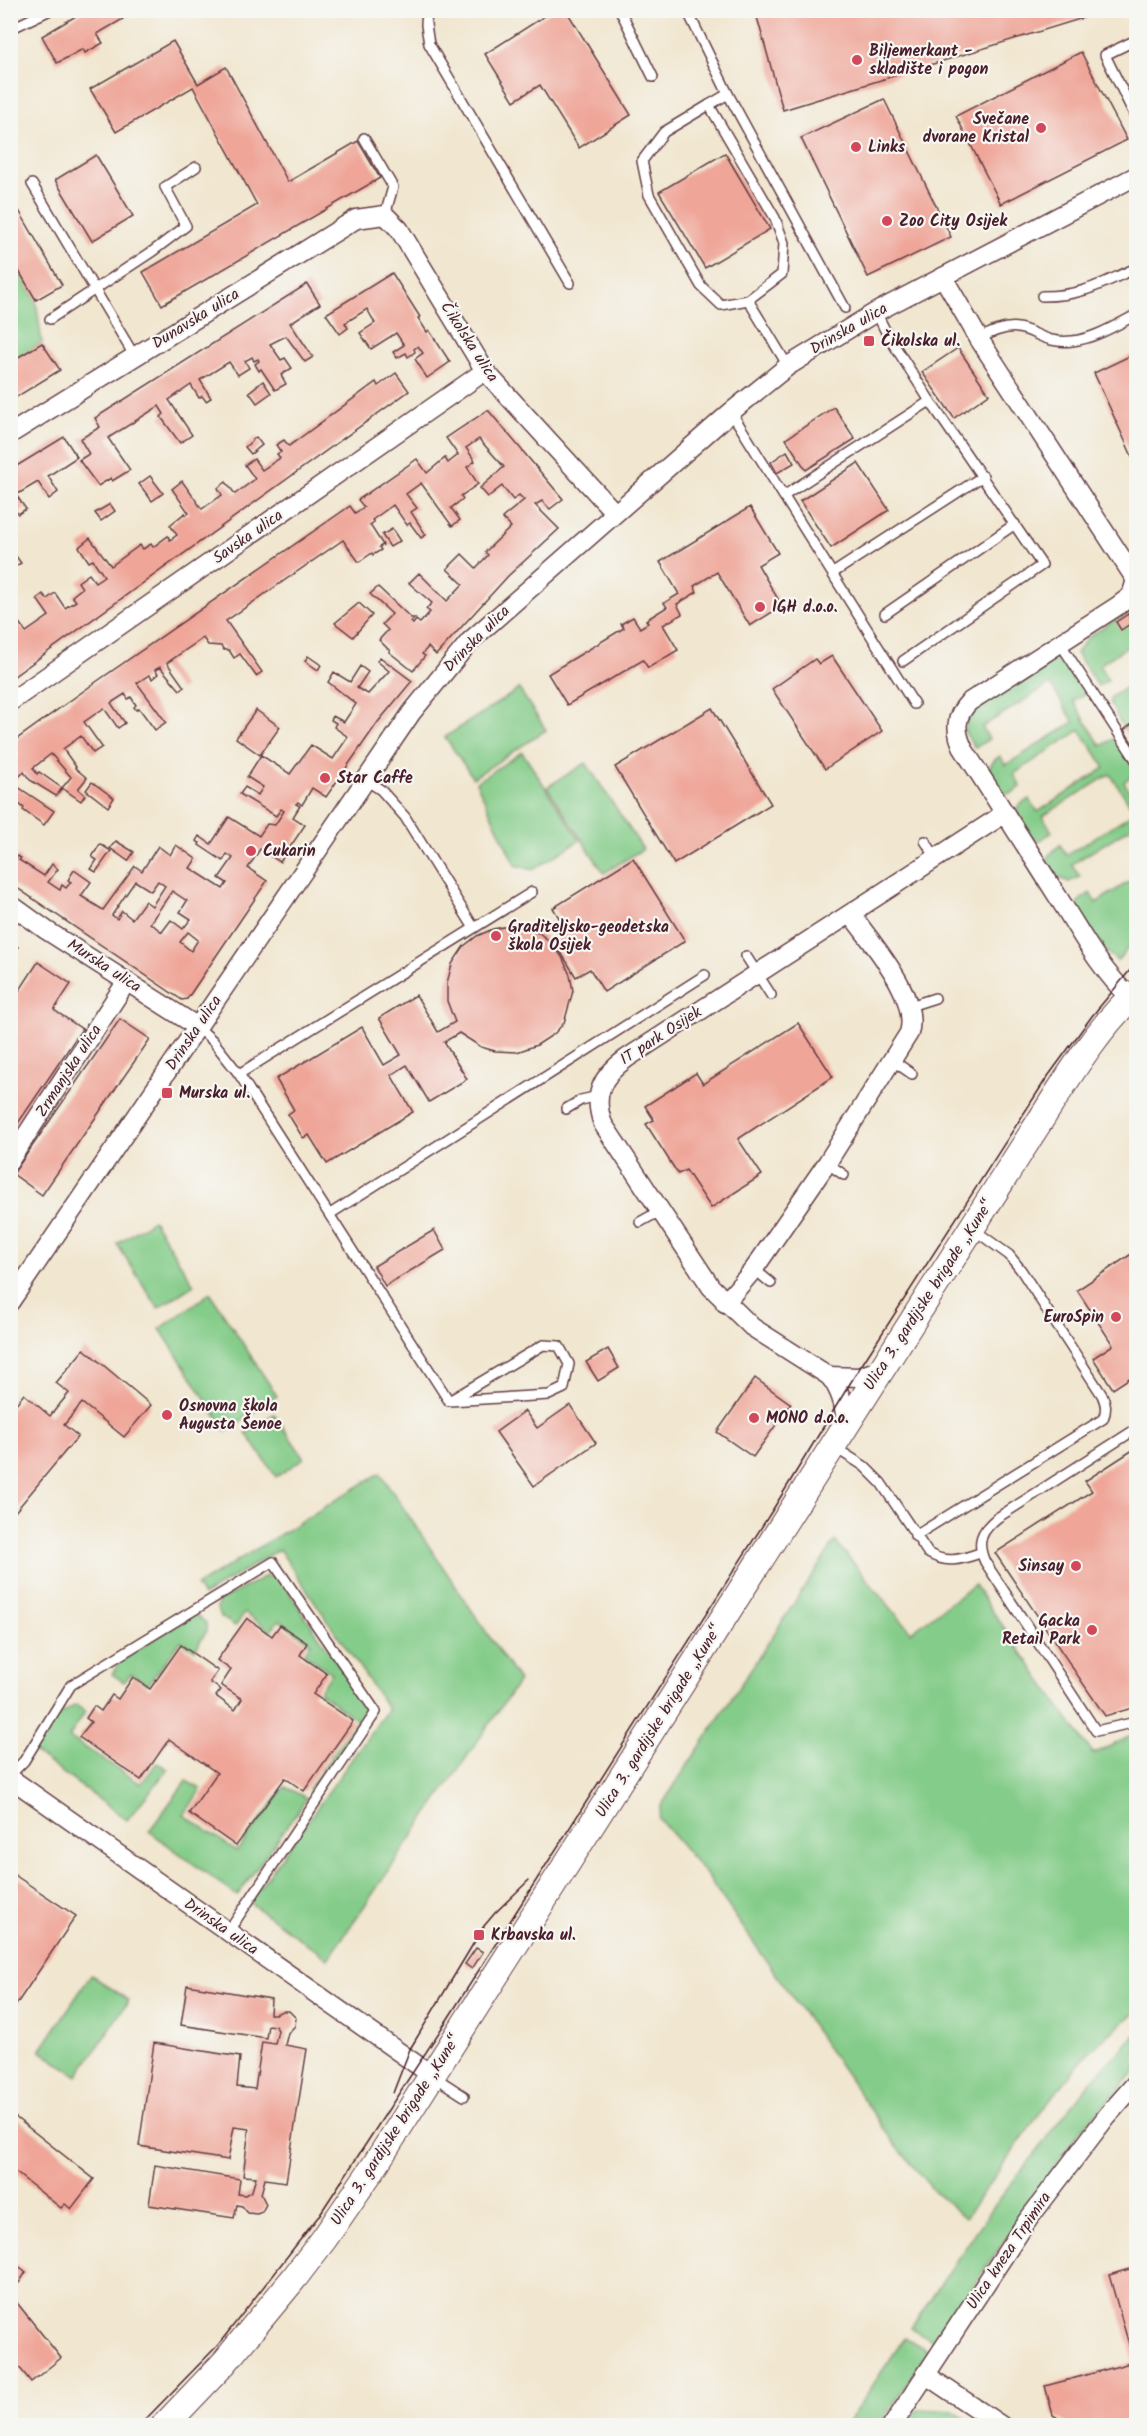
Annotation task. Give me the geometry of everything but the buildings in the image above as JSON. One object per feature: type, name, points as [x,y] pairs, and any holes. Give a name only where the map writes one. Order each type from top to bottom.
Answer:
[{"type":"street","name":"Drinska ulica","points":[[10,1302],[412,712],[470,641],[731,412],[788,366],[876,312],[1137,176]]},
{"type":"street","name":"Dunavska ulica","points":[[10,434],[356,219],[385,215]]},
{"type":"street","name":"Čikolska ulica","points":[[385,215],[399,229],[485,371],[615,513]]},
{"type":"street","points":[[943,277],[979,339],[1132,572],[1136,586],[1131,596],[1119,605],[969,702],[957,717],[959,740],[1104,971],[1134,992]]},
{"type":"street","name":"Savska ulica","points":[[10,702],[485,371]]},
{"type":"street","name":"IT park Osijek","points":[[598,1096],[603,1082],[613,1068],[1004,814]]},
{"type":"street","name":"Murska ulica","points":[[10,904],[46,930],[198,1027]]},
{"type":"street","points":[[726,1303],[754,1269],[827,1162],[909,1033],[912,1022],[910,1006],[901,986],[851,914]]},
{"type":"street","name":"Zrmanjska ulica","points":[[10,1160],[127,981]]},
{"type":"street","name":"Ulica 3. gardijske brigade „Kune“","points":[[164,2426],[224,2363],[324,2239],[433,2076],[846,1424],[1077,1066],[1134,992]]},
{"type":"street","points":[[598,1096],[598,1110],[603,1124],[699,1270],[726,1303],[752,1327],[829,1376],[844,1403],[846,1424]]},
{"type":"street","points":[[829,1376],[859,1377],[882,1369]]},
{"type":"street","name":"Drinska ulica","points":[[10,1777],[433,2076]]},
{"type":"street","name":"Ulica kneza Trpimira","points":[[892,2426],[1027,2221],[1107,2115],[1137,2083]]},
{"type":"street","points":[[926,2375],[1002,2426]]},
{"type":"lane","points":[[10,29],[50,10]]},
{"type":"lane","points":[[427,10],[426,25],[429,44],[570,283]]},
{"type":"lane","points":[[620,10],[653,76]]},
{"type":"lane","points":[[687,10],[728,94],[844,308]]},
{"type":"lane","points":[[1137,40],[1105,55],[1137,118]]},
{"type":"lane","points":[[709,105],[775,218],[784,243],[782,274],[748,300],[721,305],[700,286],[649,195],[642,161],[664,132],[709,105],[728,94]]},
{"type":"lane","points":[[364,138],[393,187],[385,215]]},
{"type":"lane","points":[[50,319],[153,250],[186,225],[165,187],[196,167]]},
{"type":"lane","points":[[32,184],[135,357]]},
{"type":"lane","points":[[1042,296],[1066,296],[1083,291],[1137,268]]},
{"type":"lane","points":[[748,300],[788,366]]},
{"type":"lane","points":[[876,312],[887,334],[930,401],[1042,565],[903,661]]},
{"type":"lane","points":[[979,339],[1006,327],[1021,327],[1044,337],[1071,342],[1084,339],[1137,315]]},
{"type":"lane","points":[[785,495],[930,401]]},
{"type":"lane","points":[[731,412],[914,704]]},
{"type":"lane","points":[[833,573],[982,476]]},
{"type":"lane","points":[[885,614],[1015,524]]},
{"type":"lane","points":[[1060,643],[1137,760]]},
{"type":"lane","points":[[366,780],[381,790],[405,817],[474,928]]},
{"type":"lane","points":[[925,841],[937,859]]},
{"type":"lane","points":[[239,1074],[532,892]]},
{"type":"lane","points":[[746,956],[771,995]]},
{"type":"lane","points":[[330,1214],[705,975]]},
{"type":"lane","points":[[910,1006],[935,998]]},
{"type":"lane","points":[[198,1027],[213,1041],[239,1074],[449,1401]]},
{"type":"lane","points":[[892,1060],[912,1074]]},
{"type":"lane","points":[[566,1109],[581,1100],[598,1096]]},
{"type":"lane","points":[[827,1162],[843,1174]]},
{"type":"lane","points":[[640,1222],[660,1211]]},
{"type":"lane","points":[[915,1536],[1103,1419],[1105,1413],[1106,1407],[1102,1395],[1021,1270],[1009,1255],[972,1228]]},
{"type":"lane","points":[[754,1269],[771,1283]]},
{"type":"lane","points":[[543,1345],[559,1346],[569,1364],[564,1388],[549,1395],[449,1401],[543,1345]]},
{"type":"lane","points":[[1137,1429],[986,1527],[981,1534],[981,1553],[1096,1731],[1137,1722]]},
{"type":"lane","points":[[832,1446],[864,1466],[881,1483],[928,1553],[939,1560],[950,1561],[981,1553]]},
{"type":"lane","points":[[10,1777],[24,1761],[71,1684],[273,1562],[376,1712],[228,1932]]},
{"type":"lane","points":[[433,2076],[464,2096]]},
{"type":"green space","points":[[10,256],[36,300],[42,343],[11,362]]},
{"type":"green space","points":[[1135,606],[1136,641],[1099,665],[1108,680],[1098,686],[1076,653],[1087,638]]},
{"type":"green space","points":[[1059,655],[1086,693],[1073,701],[1101,746],[1115,738],[1136,772],[1124,782],[1136,802],[1136,824],[1072,864],[1080,877],[1069,882],[1054,872],[1049,865],[1048,856],[1060,845],[1067,855],[1135,812],[1110,774],[1043,816],[1052,832],[1041,840],[1033,839],[1015,815],[1018,806],[1029,799],[1038,812],[1105,768],[1080,730],[1014,774],[1021,787],[1012,793],[1003,794],[994,785],[989,775],[990,765],[1000,756],[1006,765],[1074,722],[1050,684],[982,727],[989,739],[975,748],[964,731],[971,710]]},
{"type":"green space","points":[[1136,681],[1136,721],[1124,730],[1110,703],[1111,697]]},
{"type":"green space","points":[[519,689],[546,730],[473,778],[445,737]]},
{"type":"green space","points":[[522,752],[580,840],[533,870],[515,865],[476,782]]},
{"type":"green space","points":[[586,763],[643,849],[604,873],[547,787]]},
{"type":"green space","points":[[1136,877],[1136,939],[1117,961],[1103,949],[1076,907],[1079,901],[1090,893],[1096,903]]},
{"type":"green space","points":[[153,1220],[194,1285],[158,1308],[117,1244]]},
{"type":"green space","points":[[210,1293],[277,1396],[226,1431],[160,1329]]},
{"type":"green space","points":[[274,1414],[304,1458],[276,1477],[246,1433]]},
{"type":"green space","points":[[380,1473],[519,1681],[328,1959],[249,1902],[388,1709],[279,1549],[203,1596],[196,1586]]},
{"type":"green space","points":[[835,1541],[911,1632],[974,1585],[1093,1754],[1136,1734],[1136,2011],[1088,2053],[1040,2113],[965,2218],[932,2189],[894,2143],[705,1873],[659,1819],[661,1806]]},
{"type":"green space","points":[[266,1576],[274,1576],[281,1581],[372,1713],[312,1791],[309,1789],[357,1720],[319,1692],[332,1673],[304,1654],[311,1643],[279,1620],[270,1631],[245,1613],[235,1626],[221,1617],[217,1609],[219,1601]]},
{"type":"green space","points":[[196,1615],[206,1623],[207,1630],[195,1650],[181,1641],[148,1684],[131,1674],[124,1682],[112,1674],[120,1661]]},
{"type":"green space","points":[[76,1705],[85,1712],[69,1737],[141,1784],[157,1763],[168,1769],[127,1820],[30,1749],[56,1716]]},
{"type":"green space","points":[[186,1781],[201,1789],[184,1815],[237,1851],[285,1787],[307,1798],[237,1896],[149,1831]]},
{"type":"green space","points":[[91,1975],[129,2000],[78,2076],[40,2051]]},
{"type":"green space","points":[[1136,2034],[1136,2071],[1078,2133],[935,2342],[911,2328],[991,2210],[1092,2080]]},
{"type":"green space","points":[[905,2337],[928,2351],[880,2425],[846,2425]]},
{"type":"green space","points":[[920,2409],[953,2411],[976,2425],[901,2426],[905,2419]]},
{"type":"tram line","points":[[139,2426],[218,2345],[318,2217],[449,2017],[775,1506],[854,1377],[1046,1079],[1092,1016],[1136,963]]},
{"type":"tram line","points":[[393,2093],[410,2049],[484,1926],[529,1880]]},
{"type":"place","name":"Biljemerkant - skladište i pogon","points":[[857,60]]},
{"type":"place","name":"Svečane dvorane Kristal","points":[[1041,128]]},
{"type":"place","name":"Links","points":[[856,147]]},
{"type":"place","name":"Zoo City Osijek","points":[[887,221]]},
{"type":"place","name":"Čikolska ul.","points":[[869,341]]},
{"type":"place","name":"IGH d.o.o.","points":[[760,607]]},
{"type":"place","name":"Star Caffe","points":[[325,778]]},
{"type":"place","name":"Cukarin","points":[[251,851]]},
{"type":"place","name":"Graditeljsko-geodetska škola Osijek","points":[[496,936]]},
{"type":"place","name":"Murska ul.","points":[[167,1093]]},
{"type":"place","name":"EuroSpin","points":[[1116,1317]]},
{"type":"place","name":"Osnovna škola Augusta Šenoe","points":[[167,1415]]},
{"type":"place","name":"MONO d.o.o.","points":[[754,1418]]},
{"type":"place","name":"Sinsay","points":[[1076,1566]]},
{"type":"place","name":"Gacka Retail Park","points":[[1092,1630]]},
{"type":"place","name":"Krbavska ul.","points":[[479,1935]]}]
